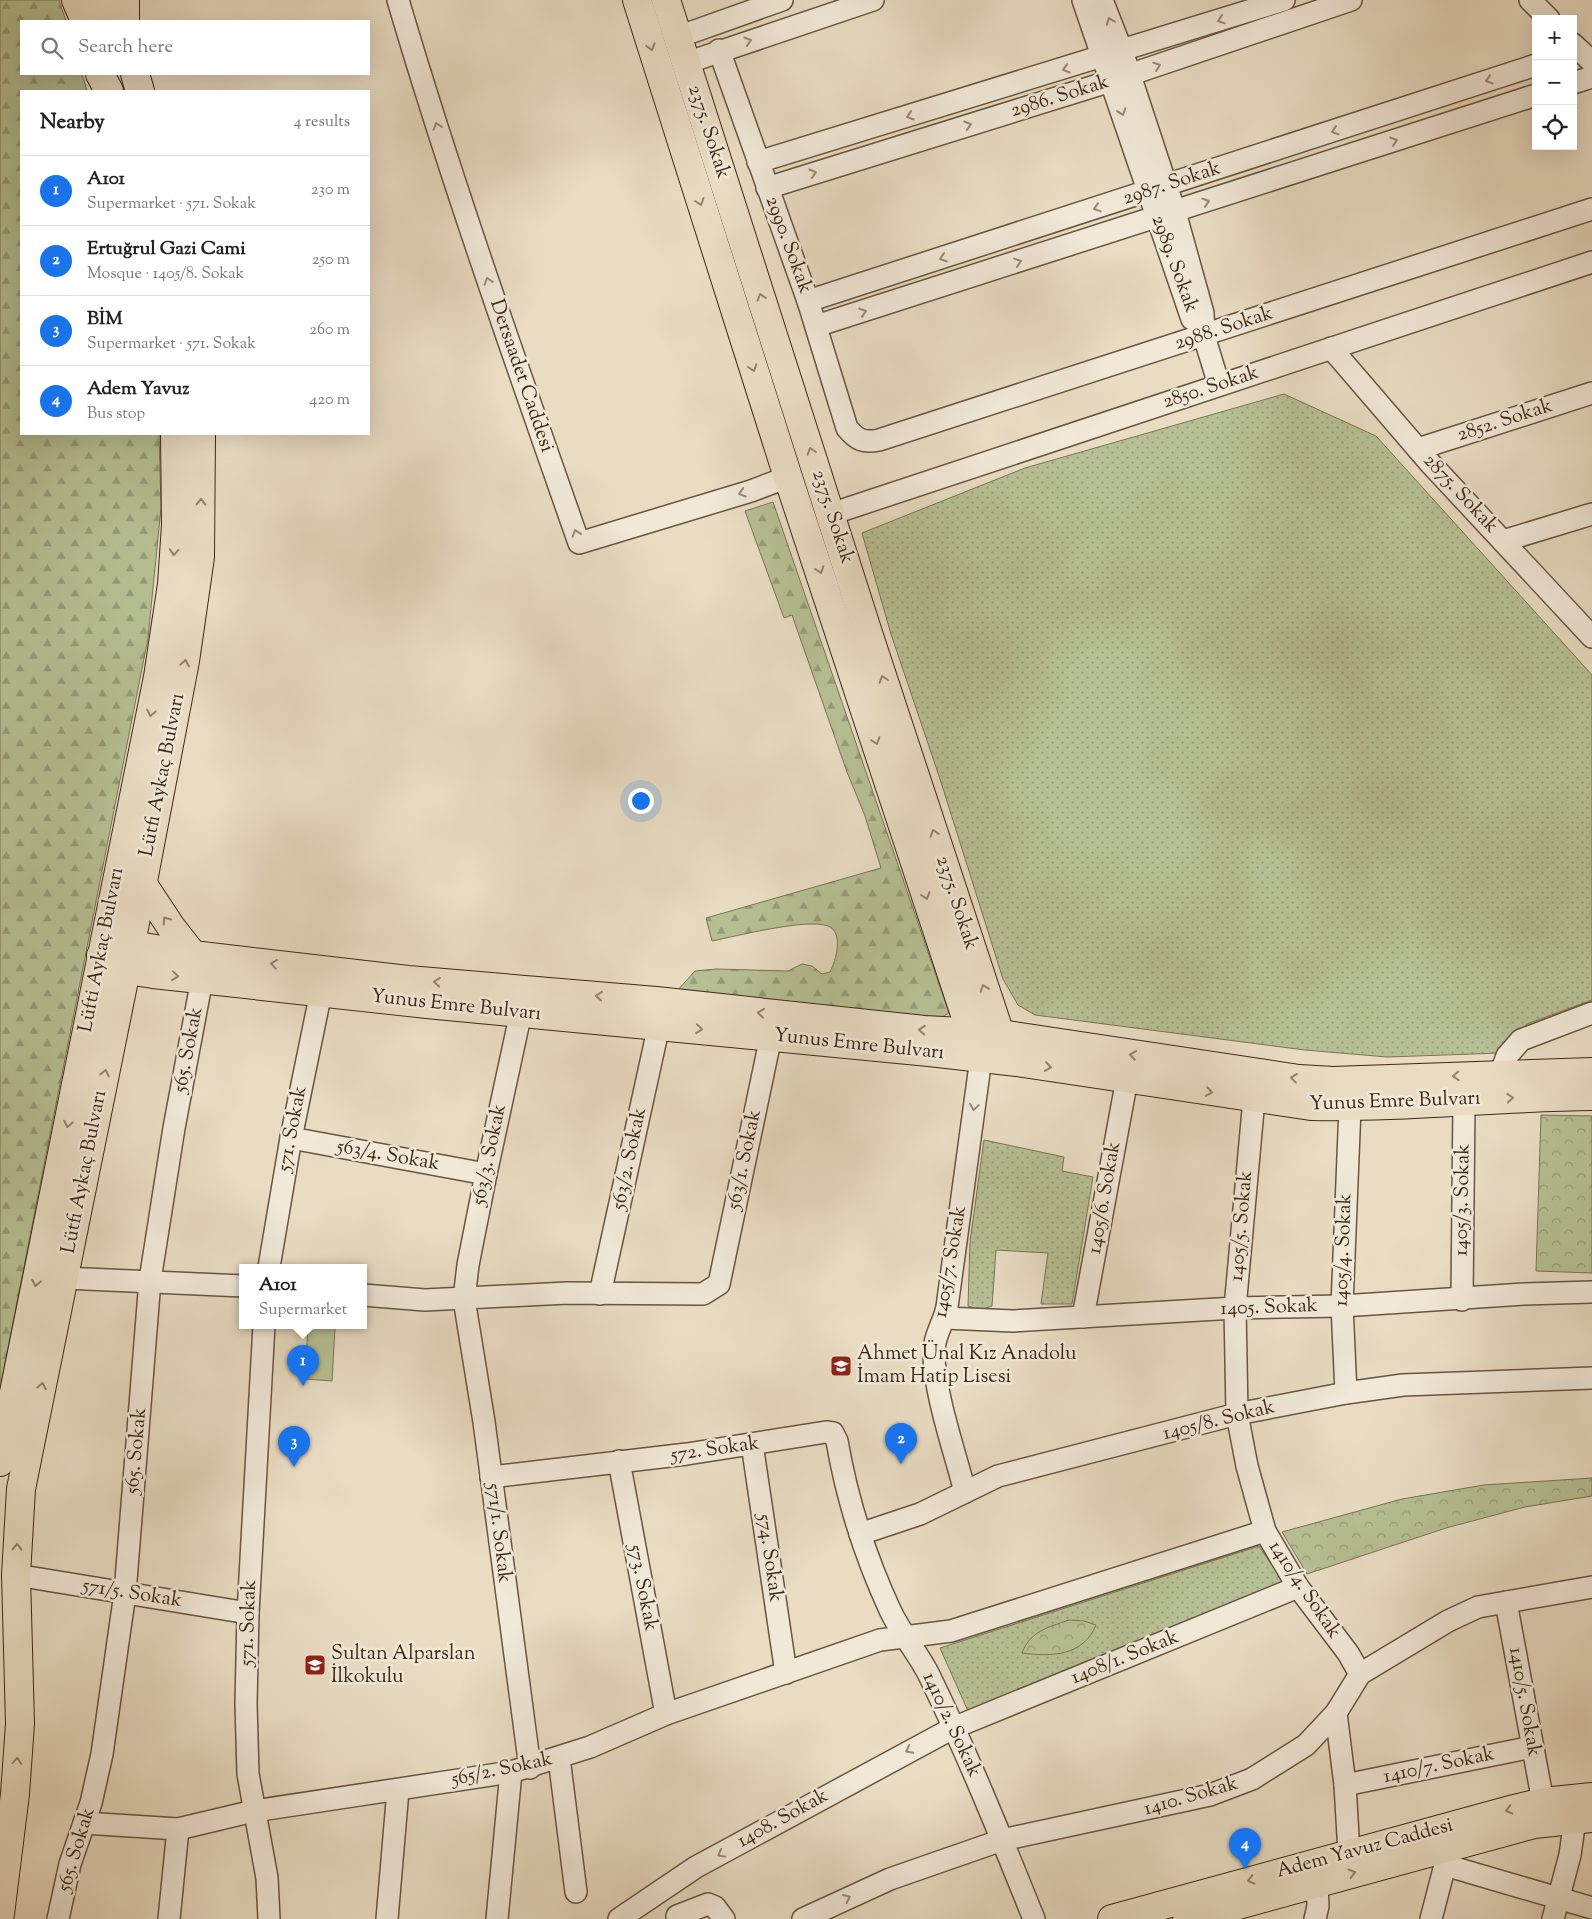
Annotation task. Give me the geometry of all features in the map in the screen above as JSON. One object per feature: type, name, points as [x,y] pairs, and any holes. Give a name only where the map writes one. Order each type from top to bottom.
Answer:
[{"type":"main road","points":[[76,0],[85,20]]},
{"type":"main road","points":[[101,20],[102,0]]},
{"type":"main road","points":[[125,0],[125,20]]},
{"type":"main road","name":"2375. Sokak","points":[[637,0],[788,476],[971,1032]]},
{"type":"main road","name":"2375. Sokak","points":[[666,0],[831,514],[994,1051]]},
{"type":"main road","points":[[101,75],[108,90]]},
{"type":"main road","points":[[111,75],[114,90]]},
{"type":"main road","points":[[135,75],[140,90]]},
{"type":"main road","name":"Lüfti Aykaç Bulvarı","points":[[0,1462],[158,677],[172,584],[176,525],[176,435]]},
{"type":"main road","name":"Lütfi Aykaç Bulvarı","points":[[0,1914],[15,1794],[20,1724],[16,1575],[21,1490],[128,958],[193,616],[200,557],[201,435]]},
{"type":"main road","points":[[805,524],[831,514]]},
{"type":"main road","points":[[142,883],[198,967]]},
{"type":"main road","points":[[101,956],[107,961],[128,958]]},
{"type":"main road","name":"Yunus Emre Bulvarı","points":[[128,958],[407,990],[656,1001],[924,1030],[971,1032],[994,1051],[1127,1079],[1311,1106],[1350,1107],[1592,1096]]},
{"type":"main road","name":"Yunus Emre Bulvarı","points":[[407,990],[521,1012],[771,1036],[994,1051],[1299,1079],[1333,1081],[1592,1072]]},
{"type":"main road","points":[[15,1794],[17,1852],[16,1919]]},
{"type":"main road","name":"Adem Yavuz Caddesi","points":[[1112,1919],[1349,1853],[1543,1802],[1592,1797]]},
{"type":"main road","name":"Adem Yavuz Caddesi","points":[[1187,1919],[1317,1882],[1442,1857],[1534,1824],[1584,1818]]},
{"type":"street","name":"Dersaadet Caddesi","points":[[398,0],[420,73],[495,300],[579,543],[751,490],[788,476]]},
{"type":"street","points":[[678,37],[782,0]]},
{"type":"street","name":"2989. Sokak","points":[[1083,0],[1113,54]]},
{"type":"street","name":"2989. Sokak","points":[[1102,0],[1120,78],[1166,215],[1203,312],[1204,336],[1219,385]]},
{"type":"street","name":"2986. Sokak","points":[[758,162],[1284,0]]},
{"type":"street","name":"2986. Sokak","points":[[767,188],[1120,78],[1351,0]]},
{"type":"street","points":[[1530,0],[1545,15]]},
{"type":"street","points":[[686,63],[862,2]]},
{"type":"street","name":"2990. Sokak","points":[[719,50],[808,301],[847,428],[855,438]]},
{"type":"street","name":"2987. Sokak","points":[[808,301],[1532,66]]},
{"type":"street","points":[[1577,82],[1592,77]]},
{"type":"street","name":"2987. Sokak","points":[[816,326],[1532,96]]},
{"type":"street","name":"2988. Sokak","points":[[855,438],[866,442],[879,440],[1592,209]]},
{"type":"street","name":"2850. Sokak","points":[[831,514],[1592,262]]},
{"type":"street","name":"2875. Sokak","points":[[1331,348],[1418,449],[1592,637]]},
{"type":"street","name":"2852. Sokak","points":[[1418,449],[1592,393]]},
{"type":"street","points":[[1503,541],[1592,514]]},
{"type":"street","name":"565. Sokak","points":[[58,1919],[70,1864],[84,1823],[102,1754],[125,1593],[150,1280],[198,967]]},
{"type":"street","name":"571. Sokak","points":[[270,1264],[291,1138],[322,981]]},
{"type":"street","name":"563/3. Sokak","points":[[464,1299],[468,1265],[486,1174],[521,1012]]},
{"type":"street","points":[[1500,1075],[1507,1056],[1521,1040],[1592,1013]]},
{"type":"street","name":"563/2. Sokak","points":[[600,1294],[659,1025]]},
{"type":"street","name":"563/1. Sokak","points":[[600,1294],[703,1294],[719,1284],[771,1036]]},
{"type":"street","name":"1405/7. Sokak","points":[[965,1492],[938,1386],[934,1352],[936,1337],[945,1318],[994,1051]]},
{"type":"street","name":"1405/6. Sokak","points":[[1083,1317],[1127,1079]]},
{"type":"street","name":"1405/5. Sokak","points":[[1237,1414],[1235,1308],[1254,1099]]},
{"type":"street","name":"1405/3. Sokak","points":[[1462,1300],[1464,1101]]},
{"type":"street","name":"1405/4. Sokak","points":[[1346,1393],[1342,1306],[1350,1107]]},
{"type":"street","name":"563/4. Sokak","points":[[291,1138],[486,1174]]},
{"type":"street","points":[[64,1278],[150,1280],[239,1286]]},
{"type":"street","name":"1405. Sokak","points":[[945,1318],[1013,1321],[1235,1308],[1342,1306],[1462,1300],[1524,1294],[1592,1292]]},
{"type":"street","points":[[367,1295],[425,1300],[567,1293],[600,1294]]},
{"type":"street","name":"571/1. Sokak","points":[[464,1299],[491,1477],[520,1770],[497,1919]]},
{"type":"street","name":"571. Sokak","points":[[264,1329],[248,1612],[246,1713],[248,1774],[267,1878],[269,1919]]},
{"type":"street","name":"1405/8. Sokak","points":[[860,1534],[920,1514],[998,1476],[1237,1414],[1346,1393],[1402,1385],[1592,1378]]},
{"type":"street","name":"1410/4. Sokak","points":[[1237,1414],[1247,1466],[1265,1531],[1298,1587],[1348,1653],[1360,1674]]},
{"type":"street","name":"572. Sokak","points":[[491,1477],[687,1454],[826,1432],[833,1433],[837,1441],[844,1479],[860,1534]]},
{"type":"street","name":"574. Sokak","points":[[752,1444],[786,1673]]},
{"type":"street","name":"573. Sokak","points":[[619,1461],[666,1714]]},
{"type":"street","name":"565/2. Sokak","points":[[84,1823],[178,1829],[254,1811],[520,1770],[559,1758],[666,1714],[880,1640],[951,1631],[1265,1531]]},
{"type":"street","name":"1410/2. Sokak","points":[[860,1534],[890,1610],[903,1636],[928,1674],[953,1728],[1034,1919]]},
{"type":"street","name":"571/5. Sokak","points":[[16,1575],[248,1612]]},
{"type":"street","name":"1408/1. Sokak","points":[[953,1728],[1298,1587]]},
{"type":"street","name":"1410. Sokak","points":[[803,1919],[890,1879],[1002,1840],[1200,1797],[1252,1779],[1306,1745],[1336,1713],[1360,1674],[1448,1621],[1478,1608],[1592,1587]]},
{"type":"street","name":"1410/5. Sokak","points":[[1506,1602],[1543,1802]]},
{"type":"street","points":[[1336,1713],[1345,1785],[1349,1853]]},
{"type":"street","name":"1408. Sokak","points":[[619,1919],[696,1867],[953,1728]]},
{"type":"street","name":"1410/7. Sokak","points":[[1345,1785],[1532,1746]]},
{"type":"street","points":[[559,1758],[576,1892]]},
{"type":"street","points":[[387,1919],[398,1790]]},
{"type":"street","points":[[1553,1919],[1570,1855],[1584,1818]]},
{"type":"street","points":[[169,1919],[178,1829]]},
{"type":"street","points":[[1431,1919],[1442,1857],[1592,1908]]},
{"type":"street","points":[[1315,1919],[1318,1906],[1317,1882]]},
{"type":"street","points":[[677,1916],[708,1904],[715,1907],[724,1919]]},
{"type":"green space","points":[[0,0],[59,0],[66,20],[20,20],[20,75],[82,75],[87,90],[20,90],[20,435],[159,435],[161,508],[148,638],[0,1388]]},
{"type":"green space","points":[[1284,394],[1376,436],[1592,675],[1592,1000],[1527,1024],[1502,1053],[1387,1057],[1305,1050],[1035,1015],[1018,1005],[1003,979],[940,779],[891,634],[862,533],[1025,468]]},
{"type":"green space","points":[[773,502],[949,1013],[938,1019],[676,992],[695,971],[716,969],[788,971],[802,964],[812,966],[822,974],[830,972],[836,954],[837,940],[833,929],[828,926],[805,924],[789,926],[712,941],[706,918],[881,868],[865,816],[847,772],[792,615],[784,618],[745,511]]},
{"type":"green space","points":[[1541,1115],[1592,1116],[1592,1273],[1536,1271]]},
{"type":"green space","points":[[984,1140],[1064,1157],[1062,1171],[1093,1177],[1072,1304],[1041,1304],[1048,1253],[996,1250],[992,1306],[980,1310],[968,1306],[970,1242]]},
{"type":"green space","points":[[308,1329],[335,1329],[332,1381],[305,1379]]},
{"type":"green space","points":[[1592,1478],[1592,1496],[1525,1507],[1446,1528],[1307,1574],[1282,1532],[1402,1499],[1484,1485]]},
{"type":"green space","points":[[1259,1546],[1284,1584],[968,1711],[940,1648]]},
{"type":"green space","points":[[1069,1620],[1084,1621],[1096,1625],[1083,1643],[1075,1649],[1044,1655],[1022,1653],[1025,1646],[1035,1635],[1047,1628]]},
{"type":"place","name":"Ahmet Ünal Kız Anadolu İmam Hatip Lisesi","points":[[841,1366]]},
{"type":"place","name":"A101","points":[[303,1386]]},
{"type":"place","name":"Ertuğrul Gazi Cami","points":[[901,1464]]},
{"type":"place","name":"BİM","points":[[294,1467]]},
{"type":"place","name":"Sultan Alparslan İlkokulu","points":[[315,1665]]},
{"type":"place","name":"Adem Yavuz","points":[[1245,1869]]}]
